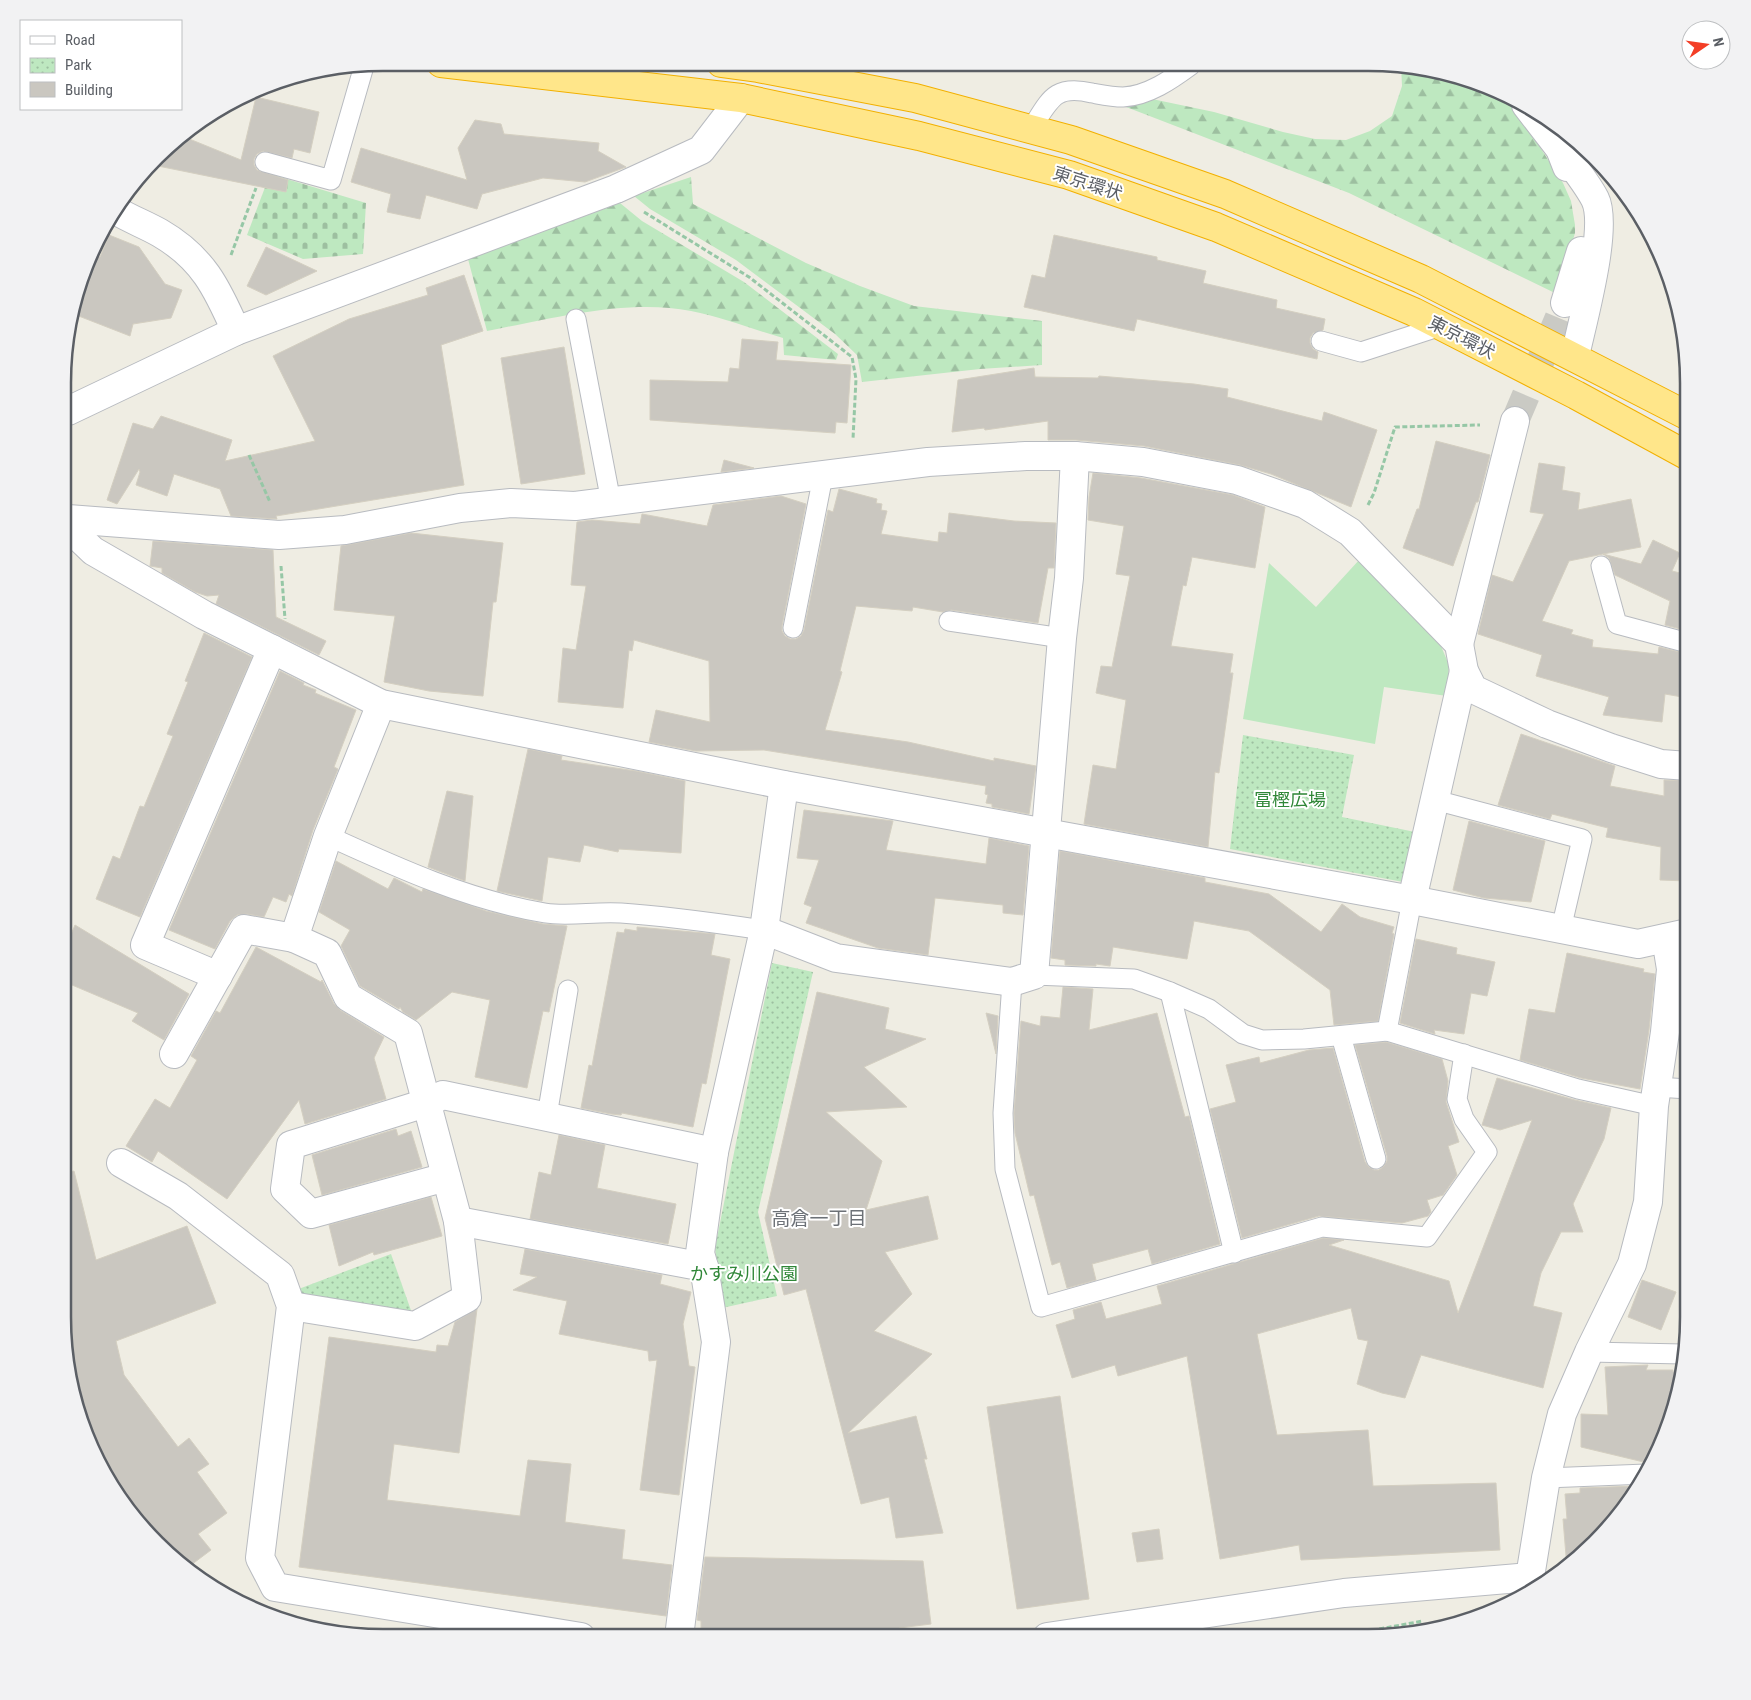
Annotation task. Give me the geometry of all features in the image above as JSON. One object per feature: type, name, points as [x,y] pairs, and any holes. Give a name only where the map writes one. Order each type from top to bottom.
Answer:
[{"type":"highway","name":"東京環状","points":[[510,71],[741,98],[918,136],[1069,175],[1216,227],[1414,312],[1680,452]]},
{"type":"highway","name":"東京環状","points":[[774,71],[914,98],[1032,129],[1071,140],[1225,194],[1421,279],[1575,356],[1680,412]]},
{"type":"street","points":[[71,410],[236,331],[616,189],[701,150],[741,98]]},
{"type":"street","points":[[1540,124],[1560,149],[1585,168],[1596,201],[1600,224],[1598,248],[1575,356]]},
{"type":"street","points":[[1560,149],[1583,212],[1582,246],[1565,303]]},
{"type":"street","points":[[122,213],[160,233],[181,248],[208,275],[218,291],[236,331]]},
{"type":"street","points":[[1514,424],[1458,644],[1464,671],[1473,689],[1547,724],[1661,764],[1680,765]]},
{"type":"street","points":[[71,518],[282,535],[345,530],[460,508],[511,503],[575,506],[928,462],[1026,456],[1075,456],[1143,462],[1237,480],[1305,504],[1350,532],[1458,644]]},
{"type":"street","points":[[764,930],[836,958],[1023,979],[1045,832],[1069,578],[1075,456]]},
{"type":"street","points":[[71,530],[92,551],[204,615],[381,704],[784,785],[1412,900],[1638,944],[1677,935],[1671,969],[1656,1096],[1648,1202],[1632,1264],[1589,1352],[1562,1414],[1546,1478],[1531,1582]]},
{"type":"street","points":[[218,976],[145,946],[277,652]]},
{"type":"street","points":[[1412,900],[1464,671]]},
{"type":"street","points":[[294,938],[328,836],[381,704]]},
{"type":"street","points":[[680,1629],[716,1342],[700,1253],[714,1152],[764,930],[784,785]]},
{"type":"street","points":[[174,1054],[244,929],[294,938],[328,953],[348,997],[408,1033],[458,1221],[467,1298],[415,1326],[291,1306]]},
{"type":"street","points":[[446,1177],[311,1214],[286,1189],[291,1145],[426,1103],[443,1095],[714,1152]]},
{"type":"street","points":[[121,1163],[178,1196],[280,1275],[291,1306],[260,1558],[275,1587],[532,1629]]},
{"type":"street","points":[[458,1221],[704,1267]]},
{"type":"street","points":[[1102,1629],[1344,1594],[1530,1583]]},
{"type":"lane","points":[[1032,129],[1047,104],[1060,92],[1076,89],[1111,97],[1125,97],[1151,90],[1183,71]]},
{"type":"lane","points":[[265,162],[332,180],[362,72]]},
{"type":"lane","points":[[576,319],[610,502]]},
{"type":"lane","points":[[1321,341],[1361,352],[1441,326]]},
{"type":"lane","points":[[793,628],[823,476]]},
{"type":"lane","points":[[1601,566],[1617,624],[1680,641]]},
{"type":"lane","points":[[949,622],[1062,638]]},
{"type":"lane","points":[[1435,800],[1582,839],[1561,929]]},
{"type":"lane","points":[[328,836],[398,868],[448,888],[512,907],[548,914],[619,912],[764,930]]},
{"type":"lane","points":[[1387,1031],[1412,900]]},
{"type":"lane","points":[[1464,1054],[1457,1099],[1464,1119],[1488,1152],[1427,1237],[1322,1227],[1042,1307],[1005,1169],[1003,1113],[1023,979],[1134,979],[1209,1009],[1243,1034],[1262,1040],[1283,1041],[1387,1031],[1464,1054],[1578,1089],[1656,1096],[1680,1091]]},
{"type":"lane","points":[[547,1116],[568,990]]},
{"type":"lane","points":[[1170,992],[1234,1253]]},
{"type":"lane","points":[[1341,1036],[1376,1159]]},
{"type":"lane","points":[[1589,1352],[1677,1354]]},
{"type":"lane","points":[[1546,1478],[1637,1474]]},
{"type":"path","points":[[218,291],[265,162]]},
{"type":"path","points":[[616,189],[645,213],[749,276],[852,357],[856,379],[852,472]]},
{"type":"path","points":[[1350,532],[1358,524],[1374,493],[1394,426],[1514,424]]},
{"type":"path","points":[[248,455],[282,535],[285,614],[277,652]]},
{"type":"path","points":[[1384,1628],[1424,1621]]},
{"type":"green space","points":[[1401,73],[1429,77],[1468,88],[1515,108],[1563,183],[1571,201],[1575,233],[1557,294],[1349,193],[1121,105],[1152,99],[1214,112],[1283,132],[1315,139],[1346,140],[1370,131],[1392,116],[1402,86]]},
{"type":"green space","points":[[270,174],[366,203],[363,254],[303,259],[247,235]]},
{"type":"green space","points":[[691,177],[693,204],[806,263],[860,286],[914,306],[1042,321],[1042,365],[980,369],[862,382],[857,355],[835,334],[736,260],[650,209],[634,196]]},
{"type":"green space","points":[[620,203],[642,221],[744,282],[838,354],[836,360],[784,355],[783,338],[714,316],[667,308],[615,308],[487,331],[468,259]]},
{"type":"green space","points":[[1360,559],[1438,639],[1449,665],[1447,696],[1384,687],[1375,744],[1243,719],[1269,563],[1316,607]]},
{"type":"green space","name":"冨樫広場","points":[[1243,735],[1354,755],[1342,817],[1415,832],[1403,882],[1230,849]]},
{"type":"green space","name":"かすみ川公園","points":[[772,963],[813,972],[758,1212],[777,1296],[722,1308],[715,1248]]},
{"type":"green space","points":[[391,1254],[413,1316],[298,1296],[296,1290]]},
{"type":"building","points":[[258,97],[319,112],[310,153],[294,149],[292,158],[263,151],[257,154],[254,159],[254,165],[257,170],[288,180],[286,192],[158,166],[189,139],[241,160],[256,99]]},
{"type":"building","points":[[475,120],[501,124],[504,134],[599,143],[598,151],[626,167],[585,182],[543,178],[482,194],[477,209],[426,195],[420,219],[387,212],[391,194],[351,182],[361,148],[467,180],[458,148]]},
{"type":"building","points":[[109,235],[139,247],[165,284],[182,290],[171,318],[133,324],[130,336],[79,316],[88,283],[98,256],[100,257]]},
{"type":"building","points":[[1054,235],[1157,257],[1157,260],[1206,271],[1203,283],[1277,300],[1276,308],[1325,319],[1323,330],[1313,333],[1310,338],[1313,349],[1318,352],[1317,359],[1137,319],[1134,331],[1024,307],[1032,275],[1045,278]]},
{"type":"building","points":[[266,247],[317,271],[266,295],[247,286]]},
{"type":"building","points":[[464,275],[483,331],[441,345],[464,485],[276,516],[277,519],[231,516],[220,489],[174,474],[167,496],[136,485],[140,472],[139,469],[117,504],[107,500],[133,423],[153,429],[161,416],[232,440],[225,461],[315,441],[273,356],[349,319],[428,295],[426,288]]},
{"type":"building","points":[[742,339],[778,342],[776,360],[851,365],[847,423],[836,422],[835,433],[650,420],[650,380],[728,382],[730,368],[739,369]]},
{"type":"building","points":[[564,347],[585,474],[521,484],[501,358]]},
{"type":"building","points":[[1034,368],[1035,377],[1098,378],[1099,376],[1194,384],[1228,389],[1227,397],[1322,421],[1324,412],[1377,430],[1351,507],[1271,474],[1240,465],[1144,446],[1076,440],[1048,440],[1048,421],[985,430],[984,428],[952,432],[958,380]]},
{"type":"building","points":[[1436,441],[1490,455],[1478,502],[1476,502],[1453,566],[1403,548],[1417,509],[1419,509]]},
{"type":"building","points":[[724,460],[754,468],[721,472]]},
{"type":"building","points":[[1539,463],[1565,467],[1562,490],[1580,493],[1578,510],[1631,499],[1641,547],[1569,561],[1542,621],[1573,630],[1571,634],[1593,640],[1592,647],[1658,654],[1659,647],[1680,652],[1680,697],[1665,694],[1662,722],[1603,715],[1609,697],[1536,676],[1542,655],[1478,634],[1492,575],[1513,582],[1544,514],[1530,512]]},
{"type":"building","points":[[1093,473],[1141,478],[1233,495],[1265,507],[1255,568],[1192,557],[1186,586],[1183,585],[1171,646],[1233,654],[1230,673],[1233,673],[1219,773],[1215,772],[1208,847],[1084,824],[1093,765],[1116,769],[1126,700],[1096,693],[1101,666],[1112,667],[1130,576],[1116,574],[1124,526],[1088,520]]},
{"type":"building","points":[[839,489],[877,499],[876,503],[882,504],[881,510],[887,511],[881,534],[938,542],[939,532],[947,533],[949,513],[1014,521],[1056,523],[1054,568],[1048,568],[1038,623],[951,610],[943,612],[913,607],[912,611],[856,606],[840,671],[842,672],[825,730],[908,742],[994,761],[994,758],[1036,766],[1029,814],[992,807],[992,804],[986,803],[988,795],[985,794],[986,786],[764,750],[696,751],[649,742],[656,710],[710,722],[709,661],[634,640],[632,651],[629,650],[623,708],[558,702],[563,648],[576,650],[586,586],[571,585],[577,522],[592,520],[640,524],[642,514],[707,526],[713,505],[781,496],[806,504],[782,626],[785,636],[790,639],[796,639],[801,636],[804,630],[828,510],[833,512]]},
{"type":"building","points":[[411,533],[503,543],[496,602],[493,602],[483,696],[429,691],[384,682],[395,616],[334,610],[341,546]]},
{"type":"building","points":[[1653,540],[1680,553],[1672,571],[1680,573],[1680,629],[1665,625],[1670,601],[1615,575],[1609,558],[1603,554],[1641,564]]},
{"type":"building","points":[[153,541],[273,550],[276,617],[326,641],[319,655],[216,604],[219,595],[207,596],[195,592],[162,573],[162,568],[150,566]]},
{"type":"building","points":[[204,633],[252,657],[140,917],[96,899],[113,856],[120,859],[140,806],[144,807],[173,736],[167,734],[188,682],[185,681]]},
{"type":"building","points":[[280,671],[304,683],[303,685],[316,690],[315,693],[356,710],[334,767],[338,769],[313,830],[292,896],[289,894],[286,902],[273,897],[264,917],[247,914],[237,915],[230,921],[215,949],[169,930]]},
{"type":"building","points":[[1521,734],[1615,766],[1610,786],[1664,796],[1664,780],[1680,781],[1680,881],[1660,880],[1661,847],[1606,837],[1608,828],[1552,814],[1550,819],[1498,805]]},
{"type":"building","points":[[528,749],[562,756],[561,760],[636,771],[685,781],[681,853],[619,849],[618,852],[584,845],[580,862],[548,857],[542,901],[497,891]]},
{"type":"building","points":[[447,791],[473,796],[465,881],[428,867]]},
{"type":"building","points":[[804,810],[893,821],[886,850],[986,864],[989,838],[1029,846],[1023,915],[1003,913],[1003,905],[935,898],[928,955],[878,948],[806,923],[812,907],[804,904],[819,860],[797,858]]},
{"type":"building","points":[[1469,821],[1545,841],[1531,902],[1484,898],[1453,890]]},
{"type":"building","points":[[1060,851],[1205,878],[1205,882],[1269,894],[1321,932],[1342,904],[1360,917],[1394,927],[1378,1021],[1334,1025],[1330,990],[1249,931],[1194,921],[1187,959],[1113,947],[1110,966],[1096,964],[1096,966],[1065,965],[1065,960],[1051,958]]},
{"type":"building","points":[[336,861],[388,889],[394,878],[422,892],[423,889],[486,911],[543,924],[567,926],[549,1012],[543,1011],[527,1088],[475,1077],[490,1000],[452,992],[416,1020],[403,1012],[400,1007],[399,1009],[360,986],[341,946],[350,930],[319,912]]},
{"type":"building","points":[[75,925],[189,994],[164,1040],[132,1021],[138,1013],[71,985],[71,935]]},
{"type":"building","points":[[637,927],[715,934],[711,955],[730,959],[706,1084],[702,1083],[693,1127],[622,1113],[621,1115],[611,1114],[581,1108],[589,1065],[592,1066],[617,932],[624,933],[625,929],[637,931]]},
{"type":"building","points":[[1416,939],[1457,948],[1456,954],[1495,962],[1487,996],[1471,993],[1464,1034],[1434,1030],[1435,1034],[1400,1023]]},
{"type":"building","points":[[256,947],[321,982],[322,980],[334,1004],[340,1010],[384,1037],[374,1058],[386,1099],[305,1124],[299,1100],[227,1199],[158,1151],[152,1162],[126,1146],[155,1099],[170,1108],[197,1060],[191,1056],[216,1011],[220,1013]]},
{"type":"building","points":[[1567,953],[1644,969],[1643,972],[1655,974],[1640,1089],[1581,1078],[1520,1060],[1529,1009],[1555,1013]]},
{"type":"building","points":[[1063,987],[1093,989],[1089,1030],[1157,1013],[1185,1117],[1189,1116],[1220,1244],[1152,1264],[1148,1249],[1092,1264],[1096,1280],[1067,1288],[1060,1262],[1052,1265],[1034,1195],[1030,1196],[1015,1133],[1014,1113],[1021,1021],[1040,1026],[1041,1016],[1060,1018]]},
{"type":"building","points":[[817,992],[889,1008],[885,1029],[926,1039],[864,1067],[907,1107],[826,1112],[882,1161],[866,1210],[928,1196],[938,1239],[885,1252],[912,1294],[874,1331],[932,1354],[848,1433],[916,1416],[927,1459],[924,1459],[943,1533],[896,1538],[889,1497],[861,1504],[806,1289],[784,1295],[765,1218]]},
{"type":"building","points":[[986,1013],[998,1016],[996,1054]]},
{"type":"building","points":[[1386,1042],[1442,1059],[1448,1081],[1446,1102],[1459,1142],[1448,1146],[1457,1175],[1443,1195],[1427,1200],[1431,1212],[1428,1216],[1402,1223],[1319,1216],[1242,1238],[1210,1109],[1236,1102],[1226,1065],[1259,1057],[1260,1063],[1309,1050],[1333,1048],[1365,1162],[1374,1170],[1379,1170],[1387,1161],[1387,1156],[1355,1045]]},
{"type":"building","points":[[1497,1078],[1611,1108],[1604,1139],[1573,1204],[1583,1232],[1561,1232],[1541,1273],[1533,1306],[1562,1313],[1543,1388],[1421,1355],[1405,1398],[1382,1393],[1357,1384],[1368,1341],[1358,1339],[1351,1308],[1257,1334],[1277,1435],[1368,1430],[1373,1486],[1496,1483],[1500,1550],[1301,1560],[1299,1545],[1220,1559],[1187,1356],[1118,1376],[1115,1365],[1072,1378],[1056,1325],[1075,1319],[1073,1310],[1101,1302],[1106,1319],[1162,1304],[1157,1286],[1323,1238],[1344,1240],[1329,1245],[1449,1281],[1458,1313],[1532,1120],[1500,1130],[1482,1125]]},
{"type":"building","points":[[396,1129],[398,1136],[411,1131],[422,1167],[322,1195],[312,1155]]},
{"type":"building","points":[[559,1135],[605,1145],[597,1188],[676,1204],[668,1244],[530,1219],[539,1172],[551,1175]]},
{"type":"building","points":[[74,1171],[96,1260],[187,1226],[216,1303],[116,1341],[124,1375],[178,1447],[189,1438],[209,1464],[197,1472],[227,1513],[198,1534],[211,1550],[193,1564],[162,1538],[124,1490],[103,1455],[82,1398],[77,1378],[72,1338],[71,1172]]},
{"type":"building","points":[[431,1197],[442,1236],[374,1255],[373,1252],[339,1266],[329,1225]]},
{"type":"building","points":[[525,1249],[662,1275],[660,1284],[691,1292],[683,1324],[689,1366],[695,1367],[679,1495],[640,1490],[657,1360],[649,1361],[648,1351],[559,1334],[567,1301],[513,1290],[537,1277],[520,1274]]},
{"type":"building","points":[[1642,1280],[1676,1292],[1661,1330],[1628,1317]]},
{"type":"building","points":[[477,1309],[459,1453],[394,1444],[387,1500],[520,1516],[528,1460],[571,1464],[565,1522],[625,1530],[622,1559],[672,1565],[666,1616],[299,1567],[329,1337],[436,1352],[437,1345],[448,1346],[455,1322]]},
{"type":"building","points":[[1648,1365],[1646,1370],[1673,1370],[1675,1372],[1663,1417],[1644,1462],[1581,1447],[1581,1414],[1608,1415],[1605,1367]]},
{"type":"building","points":[[1060,1396],[1089,1599],[1017,1609],[987,1407]]},
{"type":"building","points":[[1629,1486],[1589,1538],[1566,1557],[1563,1519],[1567,1519],[1565,1494],[1580,1493],[1580,1488]]},
{"type":"building","points":[[1159,1529],[1163,1559],[1137,1562],[1132,1533]]},
{"type":"building","points":[[705,1557],[923,1561],[931,1624],[899,1629],[701,1629],[701,1621],[697,1620]]},
{"type":"tunnel","points":[[1515,421],[1565,303]]},
{"type":"district","name":"高倉一丁目","points":[[819,1218]]}]
